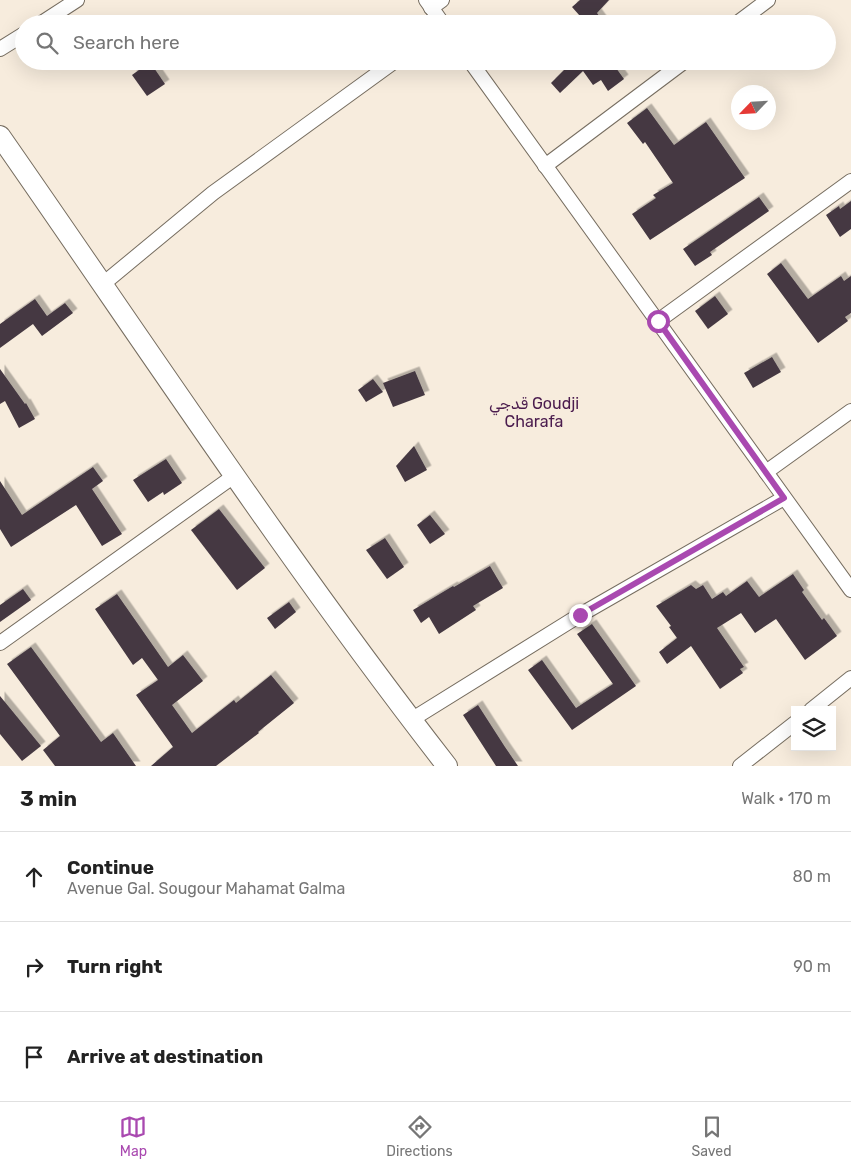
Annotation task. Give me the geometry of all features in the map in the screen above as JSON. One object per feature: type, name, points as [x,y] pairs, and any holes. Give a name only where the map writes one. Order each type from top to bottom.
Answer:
[{"type":"main road","points":[[0,136],[234,476],[411,720],[447,766]]},
{"type":"street","points":[[54,15],[77,0]]},
{"type":"street","points":[[748,15],[768,0]]},
{"type":"street","points":[[433,3],[439,15]]},
{"type":"street","points":[[0,49],[15,40]]},
{"type":"street","points":[[103,284],[213,194],[383,70]]},
{"type":"street","points":[[476,70],[851,590]]},
{"type":"street","points":[[545,166],[673,70]]},
{"type":"street","points":[[658,321],[851,180]]},
{"type":"street","points":[[766,472],[851,411]]},
{"type":"street","points":[[0,643],[234,476]]},
{"type":"street","points":[[411,720],[580,615],[784,498]]},
{"type":"street","points":[[816,706],[851,678]]},
{"type":"street","points":[[740,766],[791,726]]},
{"type":"building","points":[[580,0],[609,0],[597,13],[598,15],[579,15],[572,7]]},
{"type":"building","points":[[139,70],[155,70],[165,84],[147,96],[132,75]]},
{"type":"building","points":[[564,70],[618,70],[624,79],[608,91],[601,80],[593,85],[583,71],[560,93],[551,83]]},
{"type":"building","points":[[647,108],[674,145],[706,122],[745,178],[650,240],[632,214],[656,198],[653,195],[673,183],[645,142],[643,144],[627,123]]},
{"type":"building","points":[[759,197],[769,211],[710,252],[712,255],[695,266],[683,249]]},
{"type":"building","points":[[851,201],[851,229],[840,237],[826,215],[839,206],[840,209]]},
{"type":"building","points":[[781,263],[808,299],[841,276],[844,281],[851,276],[851,313],[845,317],[848,321],[818,343],[767,274]]},
{"type":"building","points":[[715,296],[728,314],[708,329],[695,311]]},
{"type":"building","points":[[35,299],[47,316],[65,303],[73,313],[42,336],[33,324],[0,348],[0,324]]},
{"type":"building","points":[[772,357],[781,372],[753,388],[744,373]]},
{"type":"building","points":[[0,369],[26,403],[35,419],[19,428],[5,401],[0,404]]},
{"type":"building","points":[[415,371],[425,395],[393,407],[383,383]]},
{"type":"building","points":[[373,379],[383,392],[366,402],[358,390]]},
{"type":"building","points":[[414,446],[427,470],[405,482],[396,466]]},
{"type":"building","points":[[166,459],[182,483],[164,495],[163,492],[148,502],[133,480]]},
{"type":"building","points":[[93,467],[103,481],[92,489],[122,534],[102,546],[76,505],[11,547],[0,529],[0,481],[22,515]]},
{"type":"building","points":[[219,509],[265,568],[237,590],[191,530]]},
{"type":"building","points":[[430,515],[445,534],[430,544],[417,525]]},
{"type":"building","points":[[385,538],[404,567],[387,579],[366,550]]},
{"type":"building","points":[[490,566],[503,588],[473,606],[476,610],[439,634],[429,617],[421,623],[413,610]]},
{"type":"building","points":[[793,574],[804,590],[802,592],[822,620],[824,618],[837,636],[805,660],[776,619],[755,633],[741,613],[717,628],[744,667],[740,669],[743,673],[720,689],[691,646],[667,664],[659,652],[677,638],[669,627],[671,626],[656,606],[691,585],[696,589],[703,585],[712,599],[723,592],[726,596],[747,581],[759,597]]},
{"type":"building","points":[[23,589],[31,600],[0,622],[0,605]]},
{"type":"building","points":[[117,594],[168,667],[183,655],[203,681],[172,705],[192,733],[234,700],[236,703],[271,675],[294,703],[216,766],[151,766],[173,747],[136,695],[158,680],[142,658],[133,665],[95,609]]},
{"type":"building","points":[[289,602],[296,612],[275,629],[267,618]]},
{"type":"building","points":[[592,624],[636,686],[572,730],[528,670],[542,660],[576,708],[613,684],[577,634]]},
{"type":"building","points":[[31,647],[101,742],[113,733],[136,766],[55,766],[43,750],[60,736],[7,664]]},
{"type":"building","points":[[0,696],[41,746],[22,761],[0,734]]},
{"type":"building","points":[[478,705],[518,766],[496,766],[463,715]]},
{"type":"district","name":"قدجي Goudji Charafa","points":[[534,412]]},
{"type":"route","points":[[580,615],[784,498],[658,321]]}]
